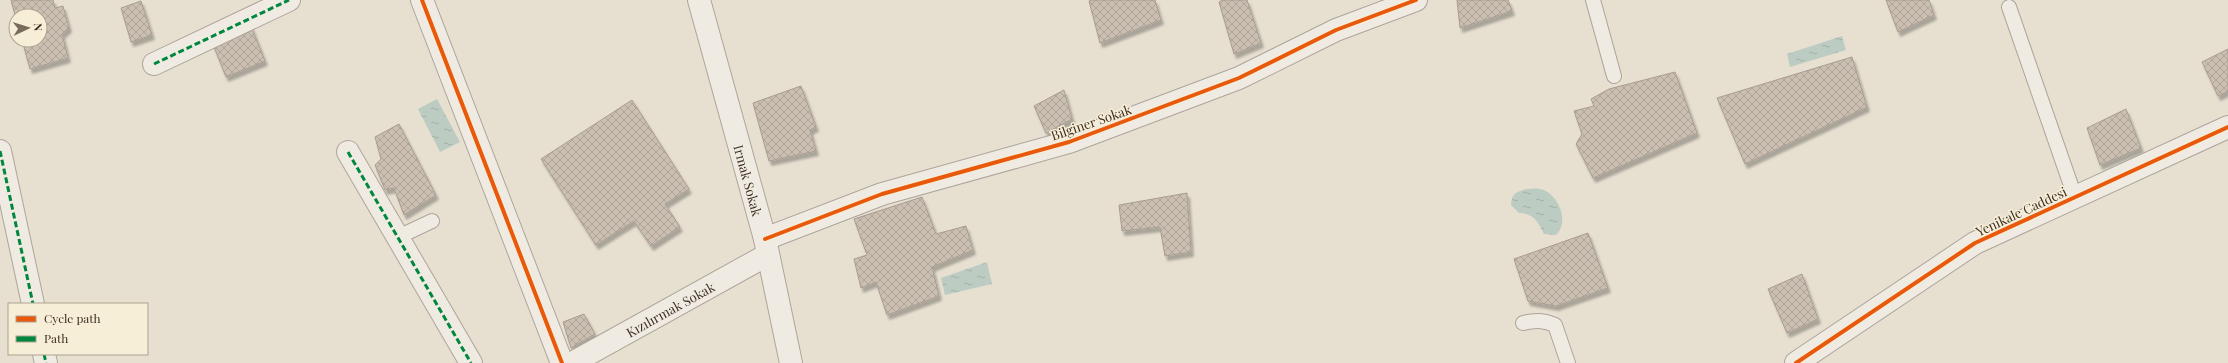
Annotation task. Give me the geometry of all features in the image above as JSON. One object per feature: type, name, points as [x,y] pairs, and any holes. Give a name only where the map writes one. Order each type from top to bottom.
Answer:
[{"type":"street","points":[[154,64],[289,0]]},
{"type":"street","points":[[422,0],[562,363]]},
{"type":"street","name":"Irmak Sokak","points":[[699,0],[766,247],[791,363]]},
{"type":"street","name":"Bilginer Sokak","points":[[766,247],[882,194],[1084,137],[1239,78],[1336,30],[1416,0]]},
{"type":"street","name":"Yenikale Caddesi","points":[[1796,363],[1975,243],[2228,127]]},
{"type":"street","points":[[0,151],[33,303]]},
{"type":"street","points":[[348,152],[471,363]]},
{"type":"street","name":"Kızılırmak Sokak","points":[[572,363],[766,247]]},
{"type":"lane","points":[[1593,0],[1614,76]]},
{"type":"lane","points":[[2009,7],[2075,197]]},
{"type":"lane","points":[[398,237],[432,221]]},
{"type":"lane","points":[[1523,323],[1534,320],[1546,321],[1555,325],[1568,363]]},
{"type":"water","points":[[1842,36],[1846,50],[1790,67],[1787,54]]},
{"type":"water","points":[[437,99],[460,142],[440,152],[418,109]]},
{"type":"water","points":[[1527,189],[1546,191],[1552,195],[1556,201],[1562,215],[1562,222],[1556,235],[1544,234],[1532,216],[1519,213],[1511,205],[1512,198],[1515,194]]},
{"type":"water","points":[[987,262],[992,284],[945,295],[941,278]]},
{"type":"building","points":[[11,0],[53,0],[55,8],[63,6],[69,28],[62,34],[68,58],[30,69],[24,48],[48,48],[48,8],[13,8]]},
{"type":"building","points":[[1155,0],[1161,20],[1100,43],[1089,1]]},
{"type":"building","points":[[1222,0],[1247,0],[1261,43],[1234,54],[1219,2]]},
{"type":"building","points":[[1457,0],[1508,0],[1512,11],[1460,28]]},
{"type":"building","points":[[1886,0],[1929,0],[1934,15],[1898,32]]},
{"type":"building","points":[[141,1],[152,35],[131,42],[121,8]]},
{"type":"building","points":[[251,26],[265,61],[226,77],[212,42]]},
{"type":"building","points":[[2228,49],[2228,91],[2218,96],[2202,62]]},
{"type":"building","points":[[1852,57],[1867,107],[1745,164],[1717,98]]},
{"type":"building","points":[[1675,72],[1697,133],[1593,178],[1576,144],[1582,134],[1574,111],[1594,106],[1591,99],[1609,89]]},
{"type":"building","points":[[801,86],[816,127],[810,130],[816,151],[769,161],[753,103]]},
{"type":"building","points":[[1064,90],[1072,119],[1046,133],[1034,106]]},
{"type":"building","points":[[632,100],[689,189],[665,204],[680,227],[651,246],[634,221],[596,245],[541,159]]},
{"type":"building","points":[[2126,109],[2141,148],[2100,165],[2087,128]]},
{"type":"building","points":[[399,124],[436,195],[404,215],[394,188],[385,190],[375,165],[381,159],[375,137]]},
{"type":"building","points":[[1187,193],[1191,252],[1165,256],[1160,227],[1122,231],[1119,205]]},
{"type":"building","points":[[922,197],[936,234],[966,226],[973,250],[932,267],[939,296],[887,315],[876,282],[861,288],[854,259],[867,255],[854,219]]},
{"type":"building","points":[[1588,233],[1608,288],[1556,306],[1528,301],[1514,259]]},
{"type":"building","points":[[1802,274],[1818,319],[1787,333],[1768,289]]},
{"type":"building","points":[[584,314],[595,334],[571,348],[563,322]]},
{"type":"marked path","points":[[154,64],[289,0]]},
{"type":"marked path","points":[[0,151],[33,303]]},
{"type":"marked path","points":[[348,152],[471,363]]},
{"type":"marked path","points":[[44,355],[46,363]]},
{"type":"cycle path","points":[[422,0],[562,363]]},
{"type":"cycle path","points":[[765,239],[882,194],[1069,142],[1239,78],[1336,30],[1416,0]]},
{"type":"cycle path","points":[[1796,363],[1975,243],[2228,127]]}]
